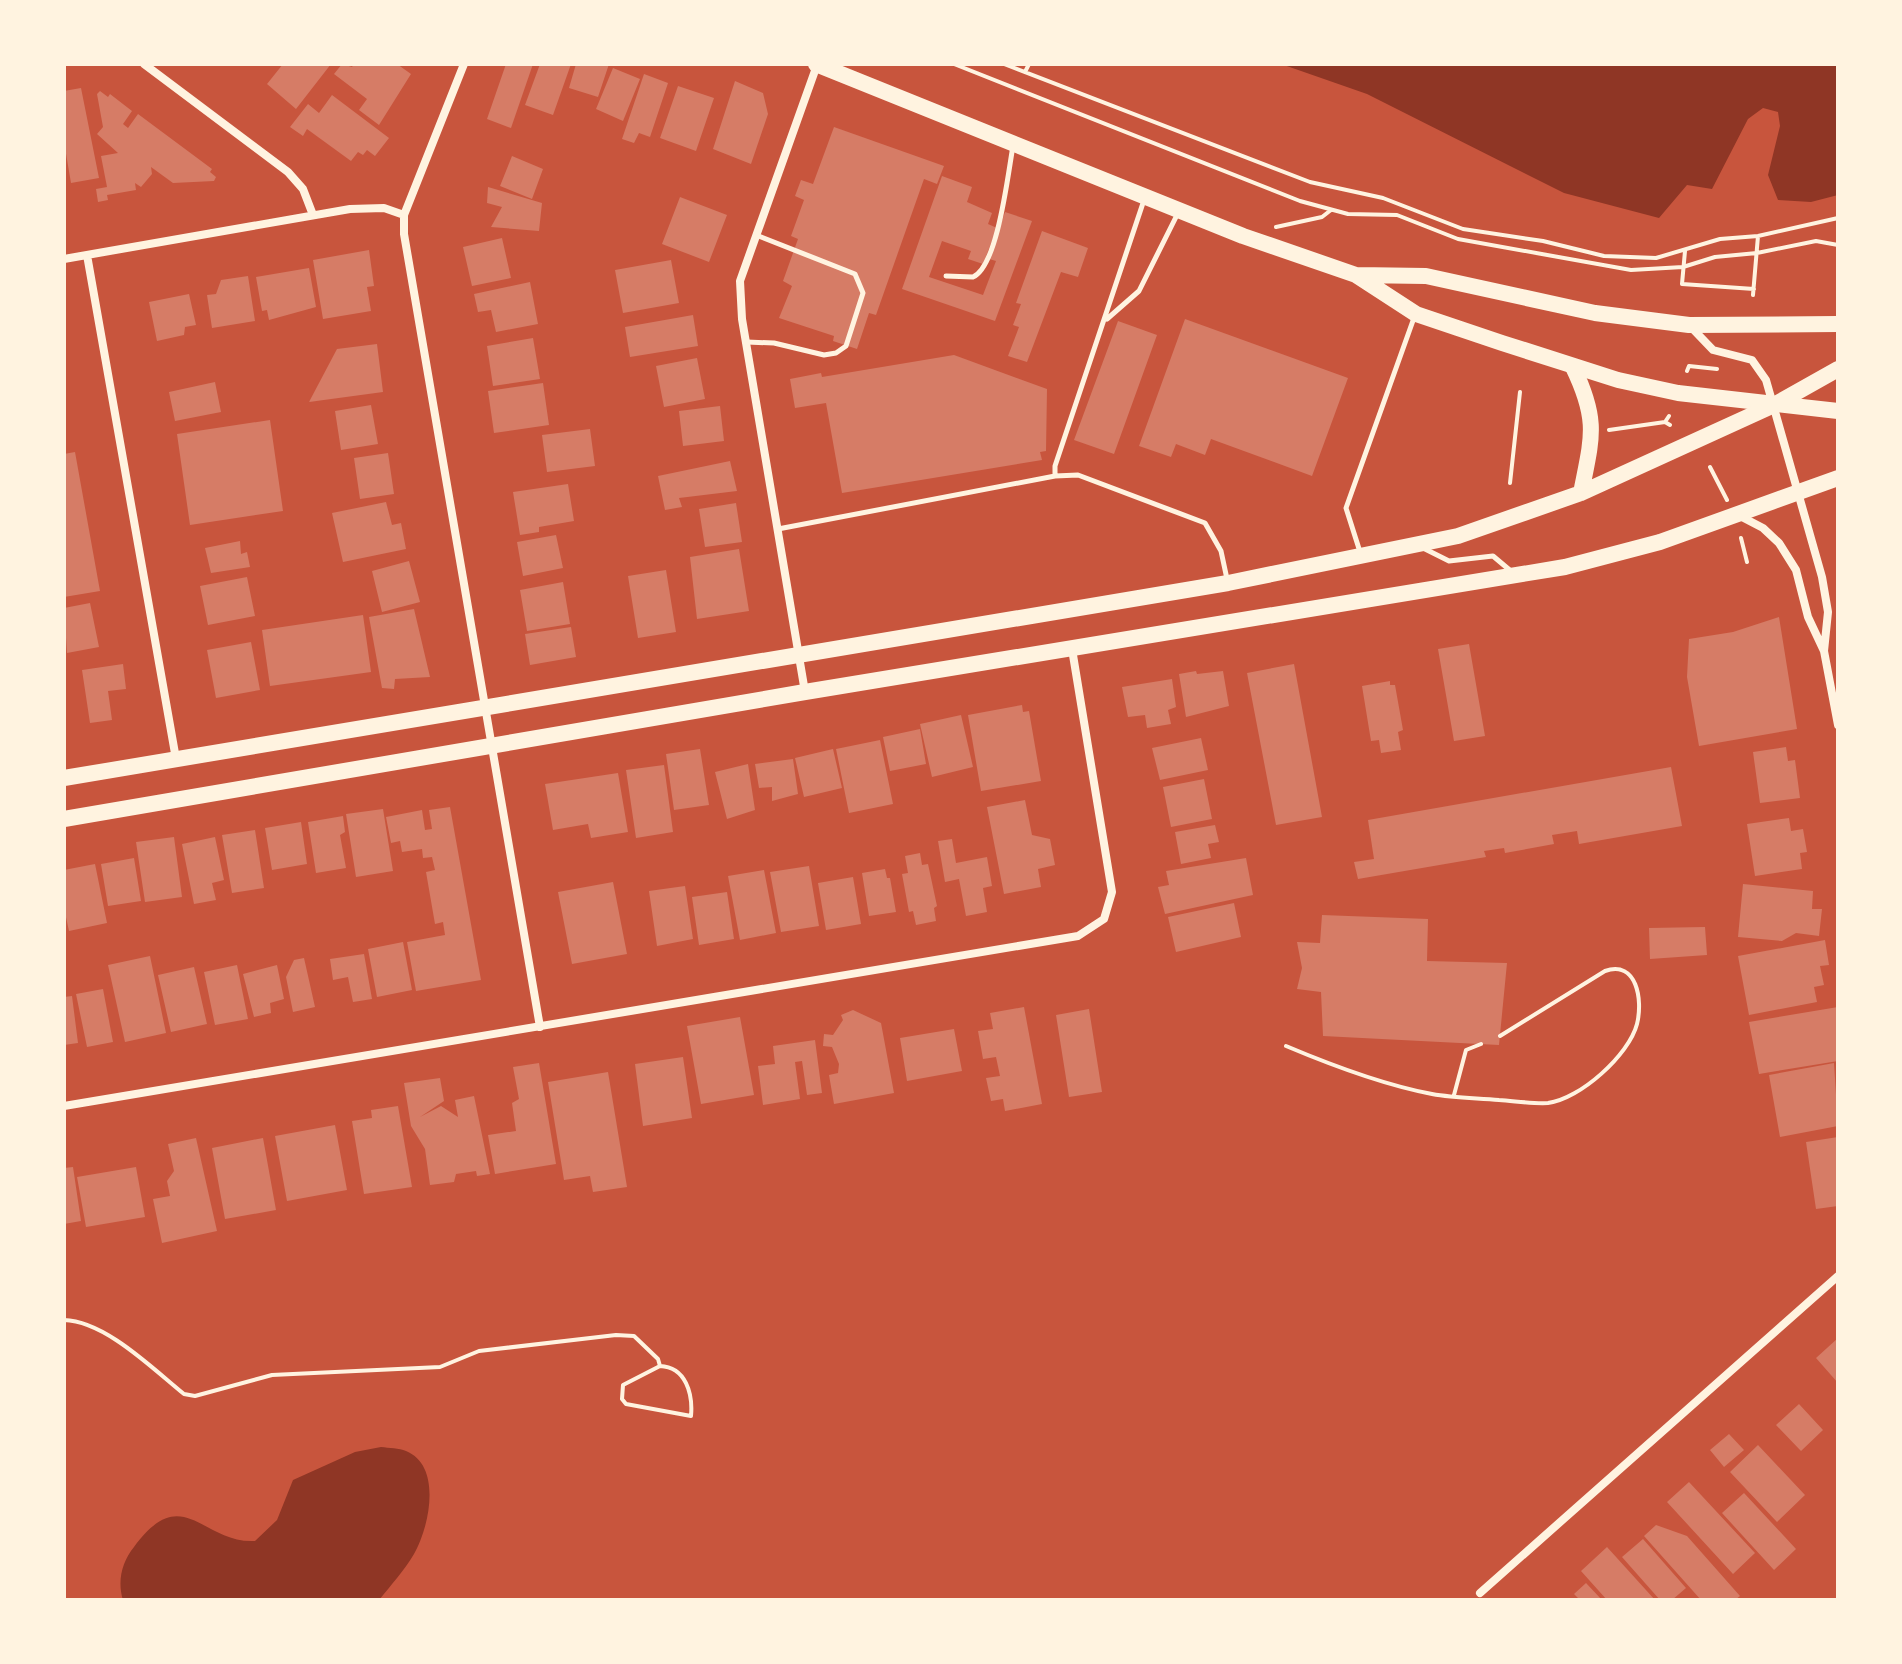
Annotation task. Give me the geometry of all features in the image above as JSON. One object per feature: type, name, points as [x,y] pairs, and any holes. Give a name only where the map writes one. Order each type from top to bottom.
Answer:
[{"type":"main road","points":[[816,64],[1243,236],[1356,275],[1416,314],[1573,367],[1678,393],[1838,411]]},
{"type":"main road","points":[[1356,275],[1426,276],[1595,313],[1689,325],[1838,324]]},
{"type":"main road","points":[[1573,367],[1592,414],[1591,447],[1581,493]]},
{"type":"main road","points":[[64,778],[1228,583],[1458,536],[1581,493],[1774,405],[1838,369]]},
{"type":"main road","points":[[64,819],[805,692],[1517,576],[1608,557],[1740,516],[1838,478]]},
{"type":"street","points":[[144,64],[288,172],[303,189],[313,215]]},
{"type":"street","points":[[464,64],[404,215],[409,267],[540,1027]]},
{"type":"street","points":[[805,692],[746,342],[740,281],[816,64]]},
{"type":"street","points":[[64,259],[313,215],[375,207],[404,215]]},
{"type":"street","points":[[87,255],[176,759]]},
{"type":"street","points":[[1689,325],[1713,350],[1752,360],[1766,380],[1822,577],[1828,612],[1824,651]]},
{"type":"street","points":[[1740,516],[1763,528],[1788,554],[1801,583],[1808,617],[1824,651],[1838,725]]},
{"type":"street","points":[[64,1106],[1065,939],[1092,929],[1104,919],[1110,903],[1110,877],[1072,648]]},
{"type":"street","points":[[1480,1593],[1838,1276]]},
{"type":"lane","points":[[946,276],[973,277],[984,267],[1003,203],[1013,145]]},
{"type":"lane","points":[[1055,476],[1055,466],[1145,197]]},
{"type":"lane","points":[[1106,320],[1139,291],[1179,210]]},
{"type":"lane","points":[[746,342],[774,343],[824,355],[836,353],[846,346],[863,293],[855,274],[754,234]]},
{"type":"lane","points":[[1361,556],[1346,508],[1416,314]]},
{"type":"lane","points":[[777,529],[1055,476],[1078,475],[1205,523],[1221,551],[1228,583]]},
{"type":"lane","points":[[1415,544],[1449,561],[1493,556],[1517,576]]},
{"type":"path","points":[[954,64],[1331,210],[1363,216],[1397,215],[1458,239],[1631,270],[1683,267],[1715,257],[1757,253],[1816,241],[1838,245]]},
{"type":"path","points":[[1004,64],[1310,182],[1383,198],[1463,229],[1543,241],[1604,256],[1656,258],[1720,239],[1758,236],[1838,218]]},
{"type":"path","points":[[1025,72],[1029,64]]},
{"type":"path","points":[[1243,236],[1303,219],[1322,217],[1331,210]]},
{"type":"path","points":[[1753,295],[1758,236]]},
{"type":"path","points":[[1685,251],[1682,284],[1754,289]]},
{"type":"path","points":[[1510,483],[1520,392]]},
{"type":"path","points":[[1609,430],[1668,424],[1669,416]]},
{"type":"path","points":[[1710,467],[1728,501]]},
{"type":"path","points":[[1741,538],[1747,562]]},
{"type":"path","points":[[1286,1046],[1432,1094],[1550,1103],[1596,1077],[1628,1048],[1637,1024],[1639,999],[1633,979],[1625,969],[1605,971],[1500,1036]]},
{"type":"path","points":[[1454,1095],[1466,1050],[1481,1044]]},
{"type":"path","points":[[64,1320],[89,1326],[122,1345],[184,1394],[195,1396],[272,1375],[440,1367],[479,1351],[616,1335],[634,1336],[658,1359],[660,1366]]},
{"type":"path","points":[[660,1366],[677,1371],[685,1381],[691,1416],[626,1404],[622,1399],[623,1385],[660,1366]]},
{"type":"shaded area","points":[[1281,64],[1838,64],[1838,195],[1811,202],[1778,200],[1768,175],[1780,126],[1778,112],[1763,108],[1748,119],[1712,189],[1687,185],[1659,218],[1564,193],[1367,94]]},
{"type":"shaded area","points":[[381,1447],[403,1450],[418,1459],[429,1483],[430,1498],[424,1529],[414,1554],[379,1600],[123,1600],[121,1579],[126,1559],[151,1528],[166,1518],[180,1516],[221,1534],[255,1541],[277,1520],[293,1480],[355,1452]]},
{"type":"building","points":[[283,64],[331,64],[296,109],[267,84]]},
{"type":"building","points":[[342,64],[352,67],[354,64],[397,64],[411,74],[379,125],[359,110],[367,99],[334,74]]},
{"type":"building","points":[[506,64],[533,64],[511,128],[487,119]]},
{"type":"building","points":[[540,64],[571,64],[553,115],[525,105]]},
{"type":"building","points":[[576,64],[609,64],[598,97],[569,88]]},
{"type":"building","points":[[613,68],[640,79],[623,121],[596,109]]},
{"type":"building","points":[[644,74],[668,83],[650,137],[639,133],[634,143],[622,139]]},
{"type":"building","points":[[735,81],[763,93],[768,114],[751,164],[713,149]]},
{"type":"building","points":[[678,86],[714,98],[696,151],[660,138]]},
{"type":"building","points":[[81,88],[99,178],[71,183],[64,142],[64,91]]},
{"type":"building","points":[[100,91],[108,97],[110,94],[132,111],[123,124],[128,128],[138,114],[212,169],[210,172],[216,177],[214,181],[173,183],[151,167],[152,174],[141,187],[135,183],[136,190],[107,195],[108,200],[98,202],[96,189],[107,187],[101,156],[118,153],[97,134],[103,127],[97,94]]},
{"type":"building","points":[[332,95],[389,138],[375,156],[367,150],[363,155],[358,152],[351,161],[307,129],[303,136],[290,127],[308,104],[319,113]]},
{"type":"building","points":[[834,127],[944,166],[937,184],[924,179],[876,315],[869,313],[857,349],[833,341],[834,336],[779,318],[792,286],[783,281],[798,239],[791,236],[804,200],[795,196],[801,180],[813,184]]},
{"type":"building","points":[[512,156],[543,169],[532,199],[500,186]]},
{"type":"building","points":[[942,176],[972,187],[967,202],[992,213],[988,224],[997,228],[983,264],[968,259],[971,251],[942,241],[929,277],[983,295],[996,261],[989,259],[1005,212],[1032,221],[995,321],[902,289]]},
{"type":"building","points":[[488,187],[542,203],[539,231],[491,227],[502,207],[487,203]]},
{"type":"building","points":[[680,197],[727,215],[709,262],[662,244]]},
{"type":"building","points":[[1042,231],[1088,248],[1078,277],[1061,272],[1027,362],[1008,356],[1019,327],[1013,325],[1021,304],[1016,303]]},
{"type":"building","points":[[502,238],[511,278],[472,286],[463,247]]},
{"type":"building","points":[[369,250],[374,286],[367,287],[371,311],[323,319],[313,260]]},
{"type":"building","points":[[671,260],[679,303],[623,313],[615,270]]},
{"type":"building","points":[[309,268],[316,307],[269,320],[267,310],[262,311],[256,277]]},
{"type":"building","points":[[248,276],[255,321],[212,328],[207,295],[216,294],[221,280]]},
{"type":"building","points":[[530,282],[538,324],[496,332],[491,310],[478,312],[474,294]]},
{"type":"building","points":[[189,294],[196,325],[185,327],[184,335],[157,341],[149,302]]},
{"type":"building","points":[[693,315],[698,346],[630,357],[625,327]]},
{"type":"building","points":[[1185,319],[1348,378],[1312,476],[1211,439],[1205,455],[1176,444],[1171,457],[1139,446]]},
{"type":"building","points":[[1118,321],[1157,335],[1114,454],[1074,440]]},
{"type":"building","points":[[533,338],[540,379],[493,386],[487,346]]},
{"type":"building","points":[[377,344],[383,392],[309,402],[337,349]]},
{"type":"building","points":[[954,355],[1047,389],[1046,451],[1040,452],[1042,460],[842,493],[826,403],[795,408],[790,379],[821,373],[822,377]]},
{"type":"building","points":[[697,358],[705,399],[664,407],[656,366]]},
{"type":"building","points":[[215,382],[221,412],[175,421],[169,392]]},
{"type":"building","points":[[543,383],[549,425],[494,433],[488,391]]},
{"type":"building","points":[[371,405],[378,444],[341,450],[335,411]]},
{"type":"building","points":[[720,406],[724,441],[683,446],[679,411]]},
{"type":"building","points":[[270,420],[283,511],[190,525],[177,434]]},
{"type":"building","points":[[590,429],[595,466],[547,472],[542,435]]},
{"type":"building","points":[[75,452],[100,591],[64,597],[64,454]]},
{"type":"building","points":[[388,453],[394,494],[360,499],[354,458]]},
{"type":"building","points":[[730,461],[737,491],[679,498],[682,507],[665,510],[658,476]]},
{"type":"building","points":[[568,484],[574,521],[539,527],[539,532],[520,535],[513,492]]},
{"type":"building","points":[[386,502],[392,525],[401,523],[406,549],[343,562],[332,513]]},
{"type":"building","points":[[736,503],[742,542],[705,547],[699,509]]},
{"type":"building","points":[[556,535],[563,568],[523,576],[517,542]]},
{"type":"building","points":[[240,541],[241,554],[247,552],[250,567],[211,573],[205,548]]},
{"type":"building","points":[[739,549],[749,611],[697,619],[690,557]]},
{"type":"building","points":[[409,561],[420,602],[382,612],[372,571]]},
{"type":"building","points":[[666,570],[676,632],[638,638],[628,576]]},
{"type":"building","points":[[247,577],[255,616],[208,625],[200,586]]},
{"type":"building","points":[[563,582],[570,624],[527,631],[520,590]]},
{"type":"building","points":[[90,603],[99,647],[67,653],[64,608]]},
{"type":"building","points":[[414,609],[430,677],[395,679],[394,689],[382,688],[369,617]]},
{"type":"building","points":[[363,615],[371,672],[270,686],[262,630]]},
{"type":"building","points":[[1779,617],[1797,729],[1699,746],[1687,677],[1689,639],[1733,632]]},
{"type":"building","points":[[571,627],[576,657],[530,665],[525,634]]},
{"type":"building","points":[[251,642],[260,690],[216,698],[207,650]]},
{"type":"building","points":[[1469,644],[1485,736],[1454,741],[1438,649]]},
{"type":"building","points":[[123,664],[126,689],[108,691],[112,720],[90,723],[82,670]]},
{"type":"building","points":[[1294,664],[1322,817],[1276,825],[1247,673]]},
{"type":"building","points":[[1196,671],[1197,674],[1223,671],[1229,706],[1186,717],[1179,674]]},
{"type":"building","points":[[1172,679],[1176,707],[1168,710],[1171,724],[1147,728],[1145,715],[1128,717],[1122,687]]},
{"type":"building","points":[[1390,681],[1390,685],[1395,685],[1403,730],[1398,732],[1401,750],[1381,753],[1379,740],[1371,741],[1362,686]]},
{"type":"building","points":[[1022,705],[1023,712],[1029,711],[1041,781],[981,791],[968,715]]},
{"type":"building","points":[[961,715],[973,767],[932,777],[920,724]]},
{"type":"building","points":[[920,729],[926,764],[890,771],[883,737]]},
{"type":"building","points":[[1201,738],[1208,770],[1160,780],[1152,748]]},
{"type":"building","points":[[880,740],[893,804],[849,813],[836,749]]},
{"type":"building","points":[[1786,747],[1788,761],[1795,760],[1800,798],[1760,803],[1753,752]]},
{"type":"building","points":[[700,749],[709,805],[674,810],[666,754]]},
{"type":"building","points":[[833,749],[842,788],[804,797],[795,758]]},
{"type":"building","points":[[793,759],[798,794],[772,801],[772,787],[759,788],[755,764]]},
{"type":"building","points":[[748,764],[755,810],[727,819],[715,772]]},
{"type":"building","points":[[664,765],[673,832],[636,838],[626,770]]},
{"type":"building","points":[[1671,767],[1682,826],[1579,844],[1577,831],[1552,835],[1554,844],[1505,853],[1504,848],[1484,851],[1486,857],[1358,879],[1354,862],[1374,859],[1368,820]]},
{"type":"building","points":[[618,773],[628,832],[591,838],[588,824],[553,830],[545,784]]},
{"type":"building","points":[[1204,779],[1212,819],[1171,827],[1163,787]]},
{"type":"building","points":[[1025,800],[1032,835],[1050,839],[1055,865],[1038,869],[1041,887],[1004,894],[987,807]]},
{"type":"building","points":[[450,807],[481,980],[416,991],[407,942],[445,935],[443,922],[435,924],[426,872],[435,870],[432,857],[423,858],[422,849],[402,852],[400,841],[391,843],[386,817],[422,810],[425,830],[432,829],[429,810]]},
{"type":"building","points":[[383,809],[393,871],[356,877],[346,814]]},
{"type":"building","points":[[343,816],[345,832],[340,835],[346,868],[316,873],[308,822]]},
{"type":"building","points":[[1789,818],[1791,831],[1803,829],[1807,852],[1800,853],[1802,869],[1755,876],[1747,824]]},
{"type":"building","points":[[301,822],[307,864],[272,870],[265,828]]},
{"type":"building","points":[[1215,825],[1219,842],[1208,844],[1211,858],[1181,864],[1175,832]]},
{"type":"building","points":[[255,830],[264,888],[232,893],[222,835]]},
{"type":"building","points":[[174,837],[182,897],[145,902],[136,842]]},
{"type":"building","points":[[215,837],[224,880],[212,883],[216,900],[194,904],[182,844]]},
{"type":"building","points":[[952,839],[956,863],[987,857],[992,886],[983,888],[987,912],[966,916],[959,879],[945,882],[938,841]]},
{"type":"building","points":[[920,853],[922,865],[928,864],[937,906],[934,908],[936,921],[916,925],[913,911],[909,912],[902,874],[908,873],[905,856]]},
{"type":"building","points":[[134,858],[141,901],[108,906],[101,864]]},
{"type":"building","points":[[1246,858],[1253,895],[1165,914],[1158,887],[1169,885],[1166,871]]},
{"type":"building","points":[[95,864],[107,923],[69,931],[64,908],[64,870]]},
{"type":"building","points":[[809,866],[819,926],[781,932],[770,872]]},
{"type":"building","points":[[885,869],[887,878],[890,878],[896,912],[869,916],[862,873]]},
{"type":"building","points":[[764,870],[776,933],[740,940],[728,876]]},
{"type":"building","points":[[853,877],[861,924],[826,930],[818,883]]},
{"type":"building","points":[[613,882],[627,954],[572,964],[558,892]]},
{"type":"building","points":[[1743,884],[1813,891],[1812,909],[1822,909],[1819,936],[1796,933],[1782,941],[1738,937]]},
{"type":"building","points":[[685,886],[693,939],[657,946],[649,891]]},
{"type":"building","points":[[727,892],[734,939],[699,945],[692,897]]},
{"type":"building","points":[[1234,903],[1241,937],[1176,952],[1168,917]]},
{"type":"building","points":[[1322,915],[1428,919],[1427,961],[1507,963],[1499,1045],[1323,1036],[1321,992],[1297,989],[1302,968],[1297,942],[1320,943]]},
{"type":"building","points":[[1705,927],[1707,955],[1650,959],[1649,928]]},
{"type":"building","points":[[1825,940],[1829,965],[1820,966],[1824,985],[1814,987],[1817,1002],[1749,1015],[1738,956]]},
{"type":"building","points":[[403,942],[412,990],[377,997],[368,949]]},
{"type":"building","points":[[364,954],[372,999],[353,1002],[348,977],[333,980],[330,959]]},
{"type":"building","points":[[150,956],[166,1033],[125,1042],[108,965]]},
{"type":"building","points":[[304,958],[315,1007],[293,1012],[286,977],[294,960]]},
{"type":"building","points":[[237,965],[248,1019],[215,1025],[204,972]]},
{"type":"building","points":[[277,965],[284,999],[270,1003],[271,1013],[254,1017],[243,974]]},
{"type":"building","points":[[194,967],[207,1024],[171,1032],[158,975]]},
{"type":"building","points":[[103,989],[113,1042],[87,1047],[76,994]]},
{"type":"building","points":[[72,996],[78,1043],[64,1045],[64,997]]},
{"type":"building","points":[[1024,1007],[1042,1104],[1005,1111],[1003,1099],[991,1101],[986,1078],[1000,1076],[996,1057],[983,1059],[978,1031],[993,1029],[990,1013]]},
{"type":"building","points":[[1838,1007],[1838,1061],[1759,1074],[1749,1022]]},
{"type":"building","points":[[1089,1009],[1102,1092],[1069,1097],[1056,1015]]},
{"type":"building","points":[[853,1010],[881,1023],[894,1093],[834,1104],[829,1075],[838,1073],[839,1064],[832,1047],[823,1046],[824,1034],[833,1035],[843,1020],[841,1015]]},
{"type":"building","points":[[740,1017],[754,1095],[701,1104],[687,1026]]},
{"type":"building","points":[[954,1029],[962,1071],[907,1081],[900,1038]]},
{"type":"building","points":[[815,1040],[822,1093],[807,1095],[802,1061],[795,1062],[800,1099],[763,1105],[758,1066],[775,1064],[773,1046]]},
{"type":"building","points":[[683,1057],[692,1118],[643,1126],[635,1064]]},
{"type":"building","points":[[539,1063],[556,1164],[495,1174],[488,1135],[516,1131],[512,1103],[519,1099],[513,1067]]},
{"type":"building","points":[[1834,1063],[1838,1126],[1780,1137],[1769,1075]]},
{"type":"building","points":[[608,1072],[627,1187],[593,1192],[590,1176],[564,1180],[548,1082]]},
{"type":"building","points":[[440,1078],[444,1101],[420,1117],[441,1106],[458,1117],[455,1100],[474,1096],[490,1174],[477,1176],[476,1171],[456,1174],[454,1182],[430,1185],[425,1149],[411,1126],[404,1083]]},
{"type":"building","points":[[398,1106],[412,1187],[364,1194],[352,1121],[372,1118],[371,1110]]},
{"type":"building","points":[[335,1125],[347,1190],[287,1201],[275,1136]]},
{"type":"building","points":[[1838,1137],[1838,1206],[1816,1209],[1806,1142]]},
{"type":"building","points":[[196,1138],[217,1231],[162,1243],[153,1199],[170,1196],[167,1181],[174,1171],[168,1144]]},
{"type":"building","points":[[263,1138],[276,1210],[225,1219],[212,1148]]},
{"type":"building","points":[[73,1167],[81,1221],[64,1224],[64,1168]]},
{"type":"building","points":[[136,1167],[145,1217],[86,1227],[77,1177]]},
{"type":"building","points":[[1838,1338],[1838,1383],[1816,1358]]},
{"type":"building","points":[[1799,1404],[1823,1430],[1801,1451],[1776,1425]]},
{"type":"building","points":[[1729,1434],[1744,1450],[1724,1467],[1710,1450]]},
{"type":"building","points":[[1758,1445],[1805,1495],[1777,1522],[1730,1472]]},
{"type":"building","points":[[1689,1482],[1755,1553],[1733,1574],[1667,1502]]},
{"type":"building","points":[[1744,1493],[1796,1549],[1774,1570],[1722,1513]]},
{"type":"building","points":[[1656,1525],[1687,1536],[1740,1596],[1735,1600],[1701,1600],[1644,1536]]},
{"type":"building","points":[[1643,1539],[1686,1588],[1672,1600],[1660,1600],[1622,1557]]},
{"type":"building","points":[[1607,1547],[1655,1600],[1607,1600],[1581,1571]]},
{"type":"building","points":[[1586,1583],[1602,1600],[1580,1600],[1574,1594]]}]
